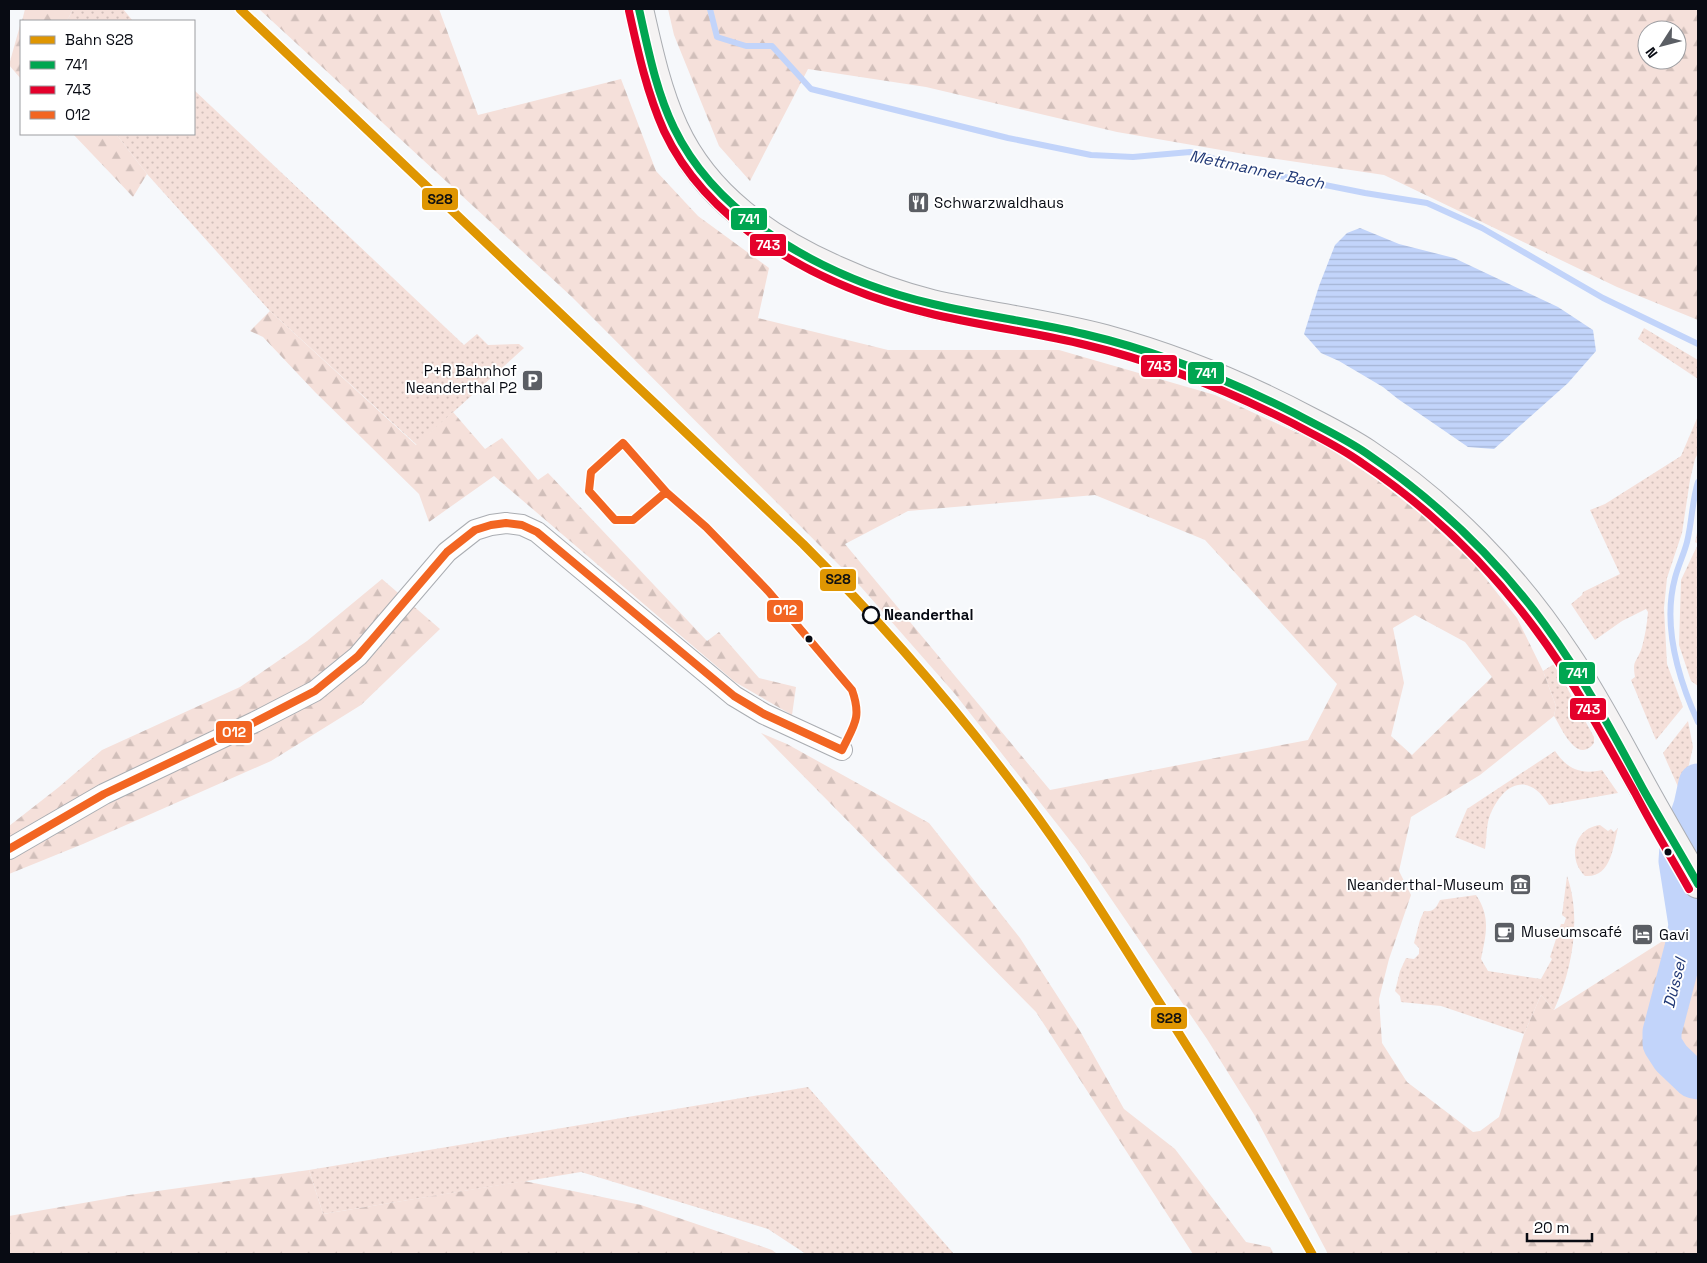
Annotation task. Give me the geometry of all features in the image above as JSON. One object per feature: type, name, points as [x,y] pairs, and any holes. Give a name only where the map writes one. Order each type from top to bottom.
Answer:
[{"type":"main road","points":[[639,9],[656,78],[675,130],[694,162],[714,187],[740,214],[767,234],[800,254],[876,287],[930,303],[1102,338],[1150,352],[1279,405],[1362,450],[1432,502],[1488,557],[1538,616],[1566,655],[1597,704],[1692,873]]},
{"type":"street","points":[[9,849],[104,794],[256,722],[315,691],[358,656],[447,552],[475,530],[506,523],[522,525],[537,532],[734,696],[764,714],[842,750]]},
{"type":"green space","points":[[25,9],[73,9],[68,20],[22,20]]},
{"type":"green space","points":[[73,9],[123,9],[132,20],[68,20]]},
{"type":"green space","points":[[259,9],[439,9],[478,115],[621,79],[656,171],[698,216],[769,268],[758,318],[888,350],[1059,350],[1215,395],[1324,445],[1380,482],[1423,516],[1475,565],[1517,618],[1543,671],[1556,706],[1554,716],[1480,775],[1411,817],[1399,871],[1411,895],[1389,959],[1379,999],[1382,1043],[1407,1082],[1473,1132],[1480,1131],[1499,1117],[1524,1034],[1541,995],[1554,1010],[1669,937],[1694,936],[1698,942],[1698,1254],[1328,1254],[1255,1116],[1207,1039],[1079,852],[955,694],[861,587],[572,297]],"holes":[[[1095,495],[1205,540],[1337,684],[1308,740],[1050,790],[845,544],[908,511]],[[1415,615],[1465,642],[1492,677],[1412,755],[1391,736],[1404,683],[1393,628]]]},
{"type":"green space","points":[[668,9],[1698,9],[1698,320],[1617,287],[1384,175],[1250,155],[1117,132],[926,87],[808,69],[750,181],[719,146],[674,35]]},
{"type":"green space","points":[[20,26],[20,78],[9,65]]},
{"type":"green space","points":[[195,91],[464,345],[477,334],[488,345],[519,344],[524,348],[417,445],[270,311],[147,174],[117,135],[195,135]]},
{"type":"green space","points":[[74,135],[117,135],[147,174],[133,197]]},
{"type":"green space","points":[[270,311],[416,445],[453,412],[485,449],[502,438],[538,480],[548,473],[707,641],[719,632],[759,678],[796,687],[792,715],[735,682],[494,476],[429,522],[419,494],[315,392],[263,337],[250,331]]},
{"type":"green space","points":[[1644,328],[1698,360],[1698,379],[1638,339]]},
{"type":"green space","points":[[1698,416],[1698,453],[1690,480],[1682,533],[1667,578],[1664,608],[1667,664],[1683,707],[1656,740],[1631,680],[1635,677],[1635,664],[1642,647],[1648,612],[1646,609],[1622,621],[1595,640],[1571,604],[1583,592],[1620,574],[1590,510],[1605,504],[1681,456]]},
{"type":"green space","points":[[1698,528],[1698,544],[1695,542]]},
{"type":"green space","points":[[1698,544],[1698,686],[1691,681],[1679,645],[1681,580]]},
{"type":"green space","points":[[382,579],[440,629],[361,705],[271,761],[83,844],[9,874],[9,826],[102,750],[240,687],[307,641]]},
{"type":"green space","points":[[1554,664],[1594,737],[1594,743],[1588,749],[1576,748],[1554,716],[1556,706],[1543,671]]},
{"type":"green space","points":[[1688,721],[1693,747],[1684,796],[1663,753]]},
{"type":"green space","points":[[761,733],[787,744],[929,823],[1020,938],[1080,1031],[1124,1109],[1175,1149],[1246,1242],[1270,1247],[1274,1254],[1193,1254],[1036,1012]]},
{"type":"green space","points":[[1555,751],[1564,762],[1575,769],[1587,772],[1602,770],[1618,793],[1549,805],[1541,794],[1532,787],[1524,785],[1515,786],[1507,790],[1494,806],[1488,822],[1485,849],[1455,837],[1467,809]]},
{"type":"green space","points":[[1600,825],[1608,831],[1611,829],[1614,832],[1618,828],[1612,852],[1606,867],[1594,875],[1585,876],[1579,869],[1576,861],[1576,845],[1584,832],[1591,827]]},
{"type":"green space","points":[[1567,876],[1574,909],[1574,927],[1573,944],[1566,979],[1554,1010],[1541,995],[1524,1034],[1441,1006],[1401,1002],[1400,996],[1395,991],[1400,971],[1406,958],[1414,959],[1419,954],[1419,948],[1414,943],[1424,911],[1434,909],[1440,900],[1476,895],[1484,911],[1486,934],[1481,959],[1488,971],[1541,979],[1552,959],[1550,957],[1561,924],[1564,924],[1566,918],[1562,915]]},
{"type":"green space","points":[[808,1087],[954,1254],[806,1254],[768,1229],[581,1172],[323,1214],[309,1170]]},
{"type":"green space","points":[[309,1170],[323,1214],[524,1181],[641,1205],[772,1250],[777,1254],[9,1254],[9,1216],[129,1195]]},
{"type":"water","points":[[1360,228],[1399,244],[1454,258],[1558,307],[1593,330],[1596,351],[1568,383],[1494,449],[1468,447],[1383,387],[1339,361],[1321,353],[1304,334],[1319,286],[1335,245],[1347,233]]},
{"type":"waterway","name":"Mettmanner Bach","points":[[710,9],[717,37],[746,46],[772,46],[811,89],[1008,138],[1091,155],[1133,157],[1190,152],[1260,172],[1427,203],[1482,228],[1603,298],[1698,344]]},
{"type":"waterway","name":"Mettmanner Bach","points":[[1698,482],[1687,542],[1671,596],[1670,615],[1674,652],[1684,688],[1698,722]]},
{"type":"waterway","name":"Düssel","points":[[1698,783],[1693,806],[1679,846],[1678,861],[1688,925],[1684,948],[1662,1032],[1662,1044],[1671,1058],[1693,1079],[1698,1080]]},
{"type":"rail line","name":"S28","points":[[240,9],[803,544],[862,605],[946,700],[999,766],[1080,878],[1222,1102],[1312,1254]]},
{"type":"transit line","name":"741","points":[[639,9],[653,70],[662,99],[674,128],[694,162],[720,192],[750,219],[784,243],[820,263],[857,280],[895,294],[933,304],[1084,334],[1139,349],[1219,378],[1271,401],[1341,437],[1416,490],[1440,510],[1485,554],[1506,576],[1545,625],[1597,706],[1698,884]]},
{"type":"transit line","name":"743","points":[[629,11],[653,102],[664,131],[684,166],[710,197],[741,225],[775,250],[812,271],[850,288],[889,302],[948,318],[1047,336],[1113,352],[1165,368],[1217,388],[1292,423],[1354,457],[1387,480],[1434,518],[1478,560],[1550,649],[1588,710],[1689,889]]},
{"type":"transit line","name":"O12","points":[[623,443],[666,492],[633,520],[615,520],[589,491],[591,472],[623,443]]},
{"type":"transit line","name":"O12","points":[[666,492],[706,527],[768,591],[852,690],[856,715],[853,727],[842,750]]},
{"type":"transit line","name":"O12","points":[[9,849],[104,794],[255,722],[315,691],[358,656],[447,552],[475,530],[506,523],[522,525],[537,532],[734,696],[764,714],[842,750]]},
{"type":"place","name":"Schwarzwaldhaus","points":[[918,203]]},
{"type":"place","name":"P+R Bahnhof Neanderthal P2","points":[[533,380]]},
{"type":"place","name":"Neanderthal","points":[[871,615]]},
{"type":"place","name":"Neanderthal-Museum","points":[[1520,885]]},
{"type":"place","name":"Museumscafé","points":[[1505,932]]},
{"type":"place","name":"Gavi","points":[[1643,935]]}]
